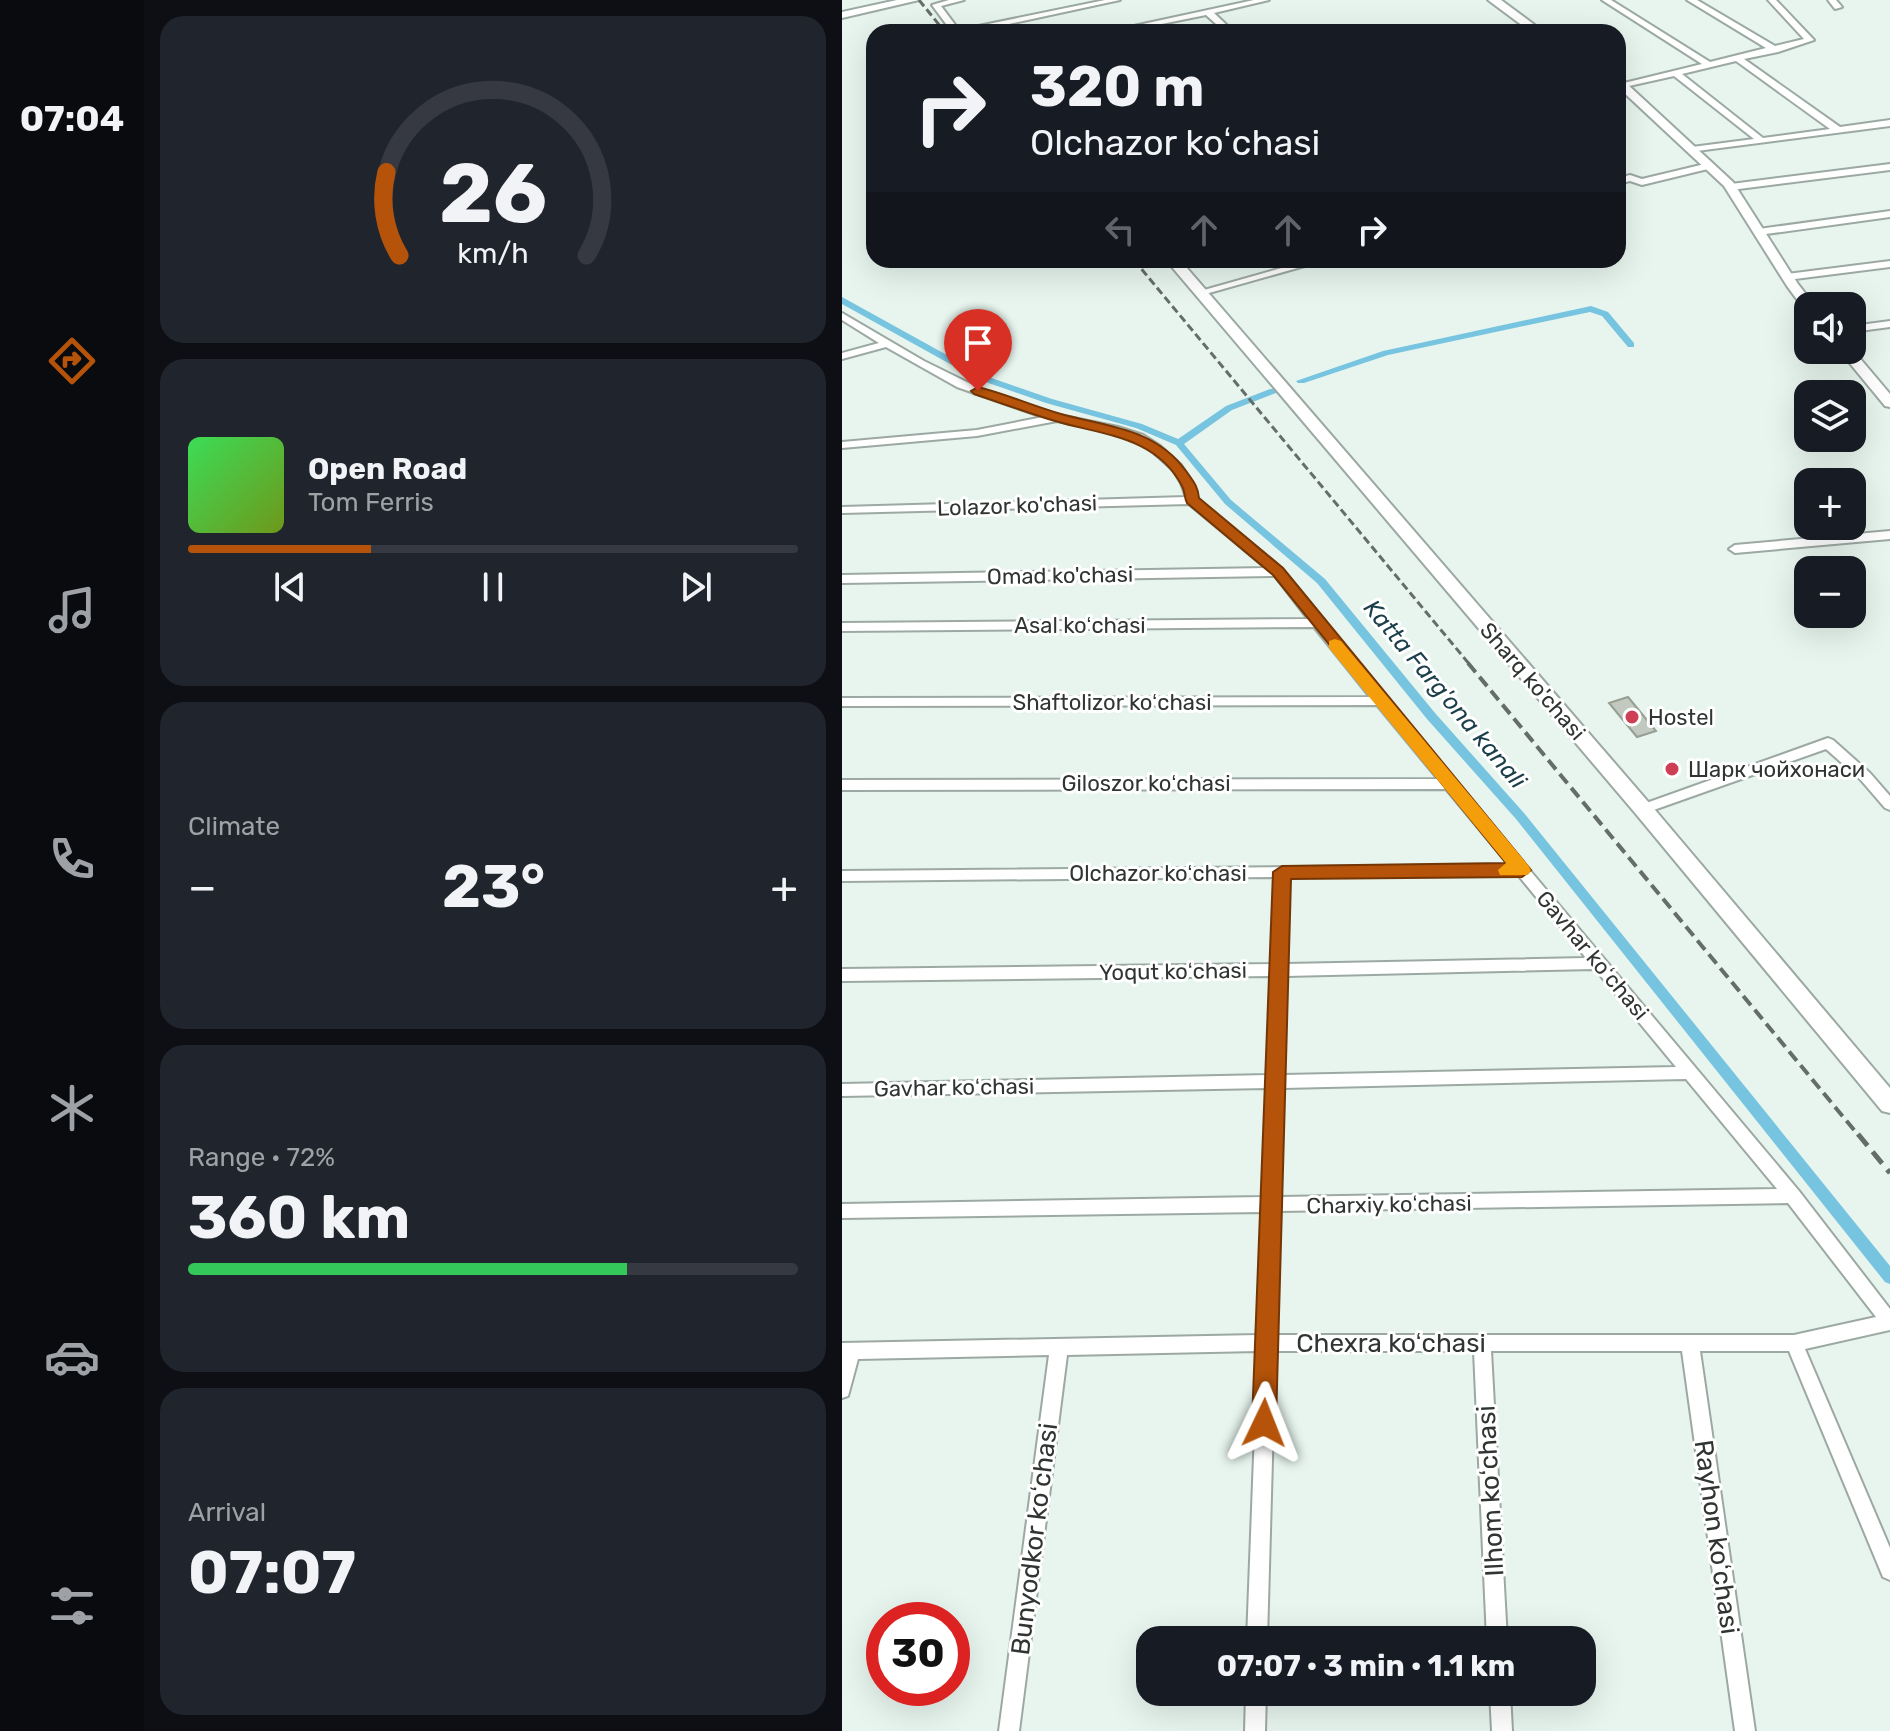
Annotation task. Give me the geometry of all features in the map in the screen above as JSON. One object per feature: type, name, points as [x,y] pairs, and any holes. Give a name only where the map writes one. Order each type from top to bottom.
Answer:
[{"type":"main road","points":[[842,15],[913,0]]},
{"type":"main road","points":[[1494,0],[1527,24]]},
{"type":"main road","name":"Sharq ko'chasi","points":[[1180,268],[1643,809],[1890,1104]]},
{"type":"street","points":[[951,24],[936,5],[960,0]]},
{"type":"street","points":[[998,24],[1116,0]]},
{"type":"street","points":[[1149,24],[1265,0]]},
{"type":"street","points":[[1606,0],[1709,65]]},
{"type":"street","points":[[1691,0],[1775,50]]},
{"type":"street","points":[[1626,84],[1810,40],[1772,0]]},
{"type":"street","points":[[1208,12],[1221,24]]},
{"type":"street","points":[[1737,58],[1838,130]]},
{"type":"street","points":[[1676,73],[1761,140]]},
{"type":"street","points":[[1626,90],[1731,187],[1798,292]]},
{"type":"street","points":[[1692,150],[1890,123]]},
{"type":"street","points":[[1626,178],[1642,182],[1709,166]]},
{"type":"street","points":[[1731,187],[1890,167]]},
{"type":"street","points":[[1759,232],[1890,214]]},
{"type":"street","points":[[1787,277],[1890,264]]},
{"type":"street","points":[[1202,292],[1291,268]]},
{"type":"street","name":"Gavhar koʻchasi","points":[[842,316],[954,381],[1003,401],[1061,419],[1095,424],[1147,442],[1172,461],[1191,488],[1192,500],[1278,572],[1381,701],[1793,1196],[1890,1322]]},
{"type":"street","points":[[1866,327],[1890,324]]},
{"type":"street","points":[[842,356],[887,344]]},
{"type":"street","points":[[1858,364],[1889,400]]},
{"type":"street","points":[[842,445],[977,433],[1061,419]]},
{"type":"street","name":"Lolazor ko'chasi","points":[[842,510],[1192,500]]},
{"type":"street","points":[[1735,549],[1890,535]]},
{"type":"street","name":"Omad ko'chasi","points":[[842,579],[1278,572]]},
{"type":"street","name":"Asal koʻchasi","points":[[842,627],[1318,623]]},
{"type":"street","name":"Shaftolizor koʻchasi","points":[[842,702],[1381,701]]},
{"type":"street","points":[[1643,809],[1828,743],[1865,776],[1890,805]]},
{"type":"street","name":"Giloszor koʻchasi","points":[[842,785],[1451,784]]},
{"type":"street","name":"Olchazor koʻchasi","points":[[842,876],[1522,870]]},
{"type":"street","points":[[1257,1626],[1282,872]]},
{"type":"street","name":"Yoqut koʻchasi","points":[[842,975],[1599,963]]},
{"type":"street","name":"Gavhar koʻchasi","points":[[842,1090],[1691,1073]]},
{"type":"street","name":"Charxiy koʻchasi","points":[[842,1211],[1793,1196]]},
{"type":"street","name":"Chexra koʻchasi","points":[[846,1351],[1267,1343],[1794,1343],[1890,1322]]},
{"type":"street","name":"Ilhom koʻchasi","points":[[1482,1343],[1496,1626]]},
{"type":"street","name":"Rayhon koʻchasi","points":[[1690,1343],[1745,1731]]},
{"type":"street","points":[[1794,1343],[1890,1570]]},
{"type":"street","name":"Bunyodkor koʻchasi","points":[[1009,1731],[1059,1346]]},
{"type":"street","points":[[842,1390],[846,1351]]},
{"type":"street","points":[[1255,1731],[1256,1706]]},
{"type":"street","points":[[1501,1706],[1502,1731]]},
{"type":"building","name":"Hostel","points":[[1628,697],[1656,731],[1637,737],[1609,703]]},
{"type":"waterway","name":"Katta Farg'ona kanali","points":[[842,300],[980,377],[1049,401],[1139,426],[1179,443]]},
{"type":"waterway","points":[[1301,381],[1386,353],[1591,309],[1605,314],[1631,345]]},
{"type":"waterway","points":[[1179,443],[1229,408],[1273,391]]},
{"type":"waterway","name":"Katta Farg'ona kanali","points":[[1179,443],[1228,502],[1321,581],[1431,716],[1520,816],[1890,1277]]},
{"type":"railway","points":[[919,0],[938,24]]},
{"type":"railway","points":[[1141,268],[1470,665]]},
{"type":"railway","points":[[1468,663],[1859,1136]]},
{"type":"railway","points":[[1858,1134],[1890,1173]]},
{"type":"slow traffic","points":[[1335,644],[1522,870],[1507,870]]},
{"type":"place","name":"Hostel","points":[[1632,717]]},
{"type":"place","name":"Шарк чойхонаси","points":[[1672,769]]},
{"type":"route","points":[[978,391],[1061,419],[1095,424],[1147,442],[1172,461],[1191,488],[1192,500],[1278,572],[1341,653],[1522,870],[1282,872],[1264,1423]]}]
